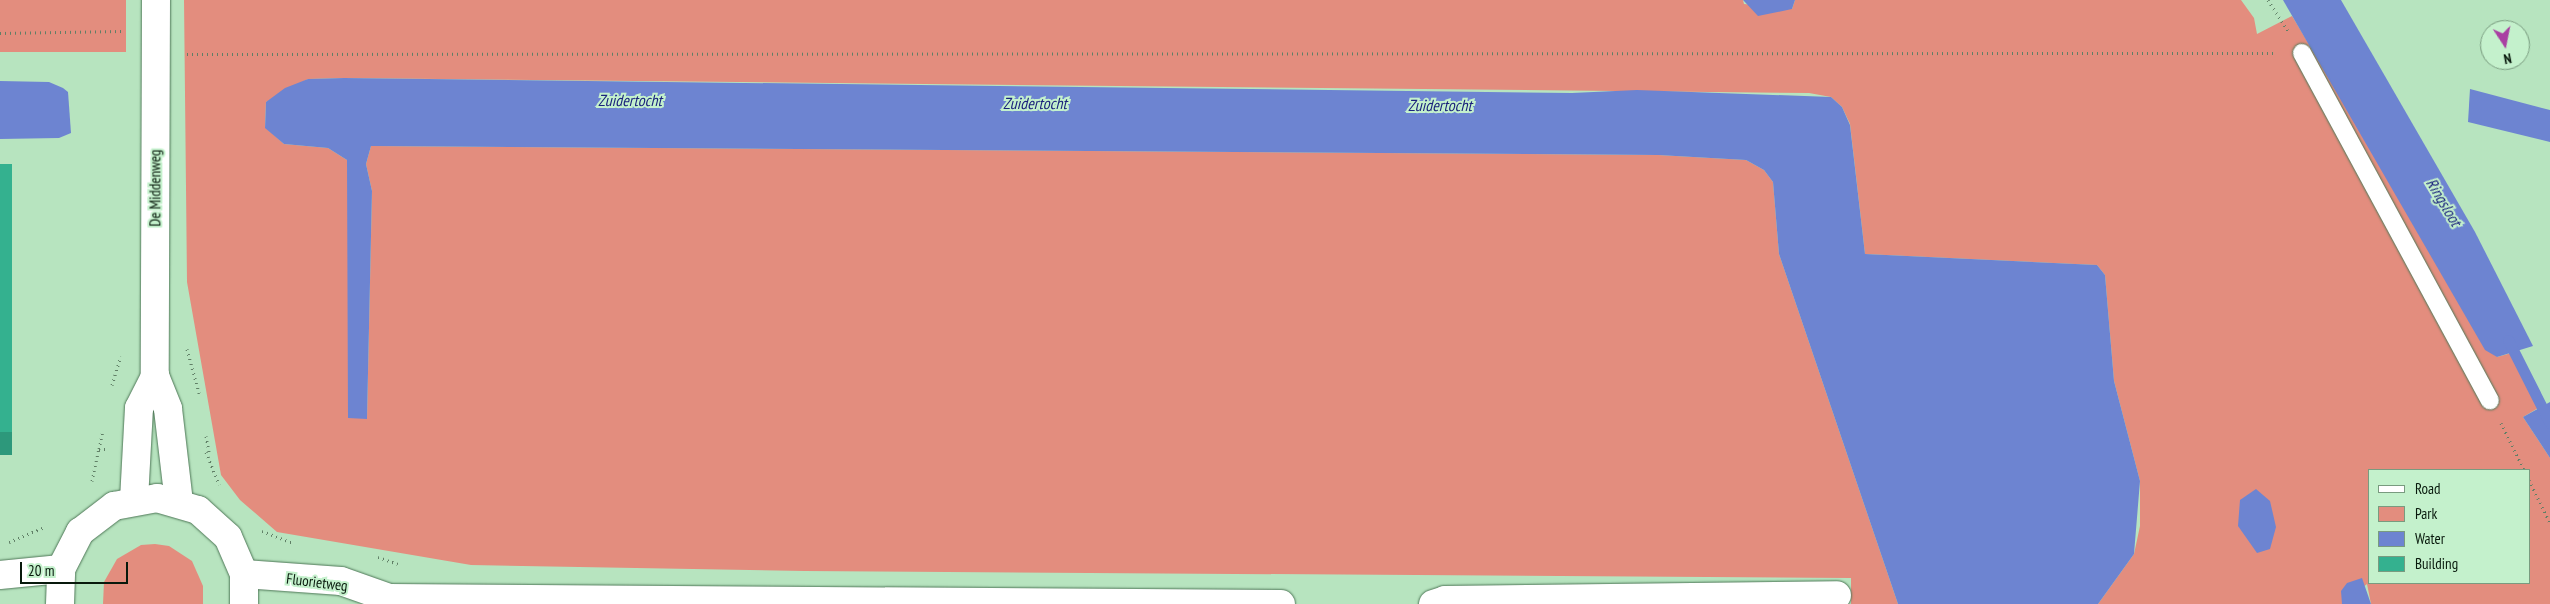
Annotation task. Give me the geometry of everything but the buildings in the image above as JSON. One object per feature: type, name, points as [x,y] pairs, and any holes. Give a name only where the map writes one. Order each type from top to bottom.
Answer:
[{"type":"street","name":"De Middenweg","points":[[156,0],[155,376],[168,409],[179,502]]},
{"type":"street","name":"De Middenweg","points":[[134,500],[138,408],[155,376]]},
{"type":"street","points":[[60,604],[61,569],[72,543],[96,517],[134,500],[179,502],[214,522],[238,555],[244,574],[244,604]]},
{"type":"street","points":[[0,575],[61,569]]},
{"type":"street","name":"Fluorietweg","points":[[244,574],[341,581],[381,601],[1281,604]]},
{"type":"street","points":[[1433,604],[1445,600],[1837,595]]},
{"type":"lane","points":[[2302,53],[2490,400]]},
{"type":"path","points":[[2268,0],[2302,53]]},
{"type":"path","points":[[0,32],[129,31]]},
{"type":"path","points":[[178,54],[2302,53]]},
{"type":"path","points":[[2490,400],[2524,469]]},
{"type":"path","points":[[2530,482],[2550,523]]},
{"type":"green space","points":[[0,0],[126,0],[126,52],[0,52]]},
{"type":"green space","points":[[184,0],[1743,0],[1744,4],[1792,9],[1795,0],[2241,0],[2254,18],[2257,34],[2292,16],[2497,357],[2515,352],[2540,407],[2523,417],[2550,458],[2550,604],[2371,604],[2367,584],[2342,604],[2098,604],[2134,554],[2140,526],[2140,481],[2114,381],[2105,275],[2097,265],[1865,254],[1850,124],[1842,107],[1831,97],[1809,93],[344,78],[308,79],[266,102],[265,127],[284,144],[328,148],[347,160],[367,419],[372,191],[366,164],[371,146],[1658,155],[1746,160],[1764,170],[1773,182],[1779,254],[1898,604],[1851,604],[1851,578],[805,571],[471,565],[277,532],[240,500],[221,475],[187,282]]},
{"type":"green space","points":[[141,545],[169,546],[192,561],[203,586],[203,604],[103,604],[104,582],[117,559]]},
{"type":"water","points":[[1743,0],[1795,0],[1792,9],[1758,16]]},
{"type":"water","points":[[2283,0],[2341,0],[2475,232],[2533,346],[2497,357],[2485,350]]},
{"type":"water","name":"Zuidertocht","points":[[308,79],[1572,93],[1637,90],[1831,97],[1842,107],[1850,125],[1865,254],[2097,265],[2105,275],[2114,381],[2140,481],[2134,554],[2098,604],[1898,604],[1779,254],[1773,182],[1764,170],[1746,160],[1658,155],[371,146],[366,164],[372,191],[367,419],[348,418],[347,160],[328,148],[284,144],[265,128],[266,102],[285,88]]},
{"type":"water","points":[[0,81],[49,82],[63,88],[68,92],[71,133],[59,138],[0,139]]},
{"type":"water","points":[[2470,89],[2550,110],[2550,142],[2468,122]]},
{"type":"water","points":[[2550,402],[2550,458],[2523,417]]},
{"type":"water","points":[[2256,489],[2270,501],[2276,527],[2270,549],[2257,553],[2238,526],[2240,500]]},
{"type":"water","points":[[2362,578],[2371,604],[2342,604],[2341,591],[2347,583]]},
{"type":"waterway","name":"Ringsloot","points":[[2508,340],[2550,423]]}]
